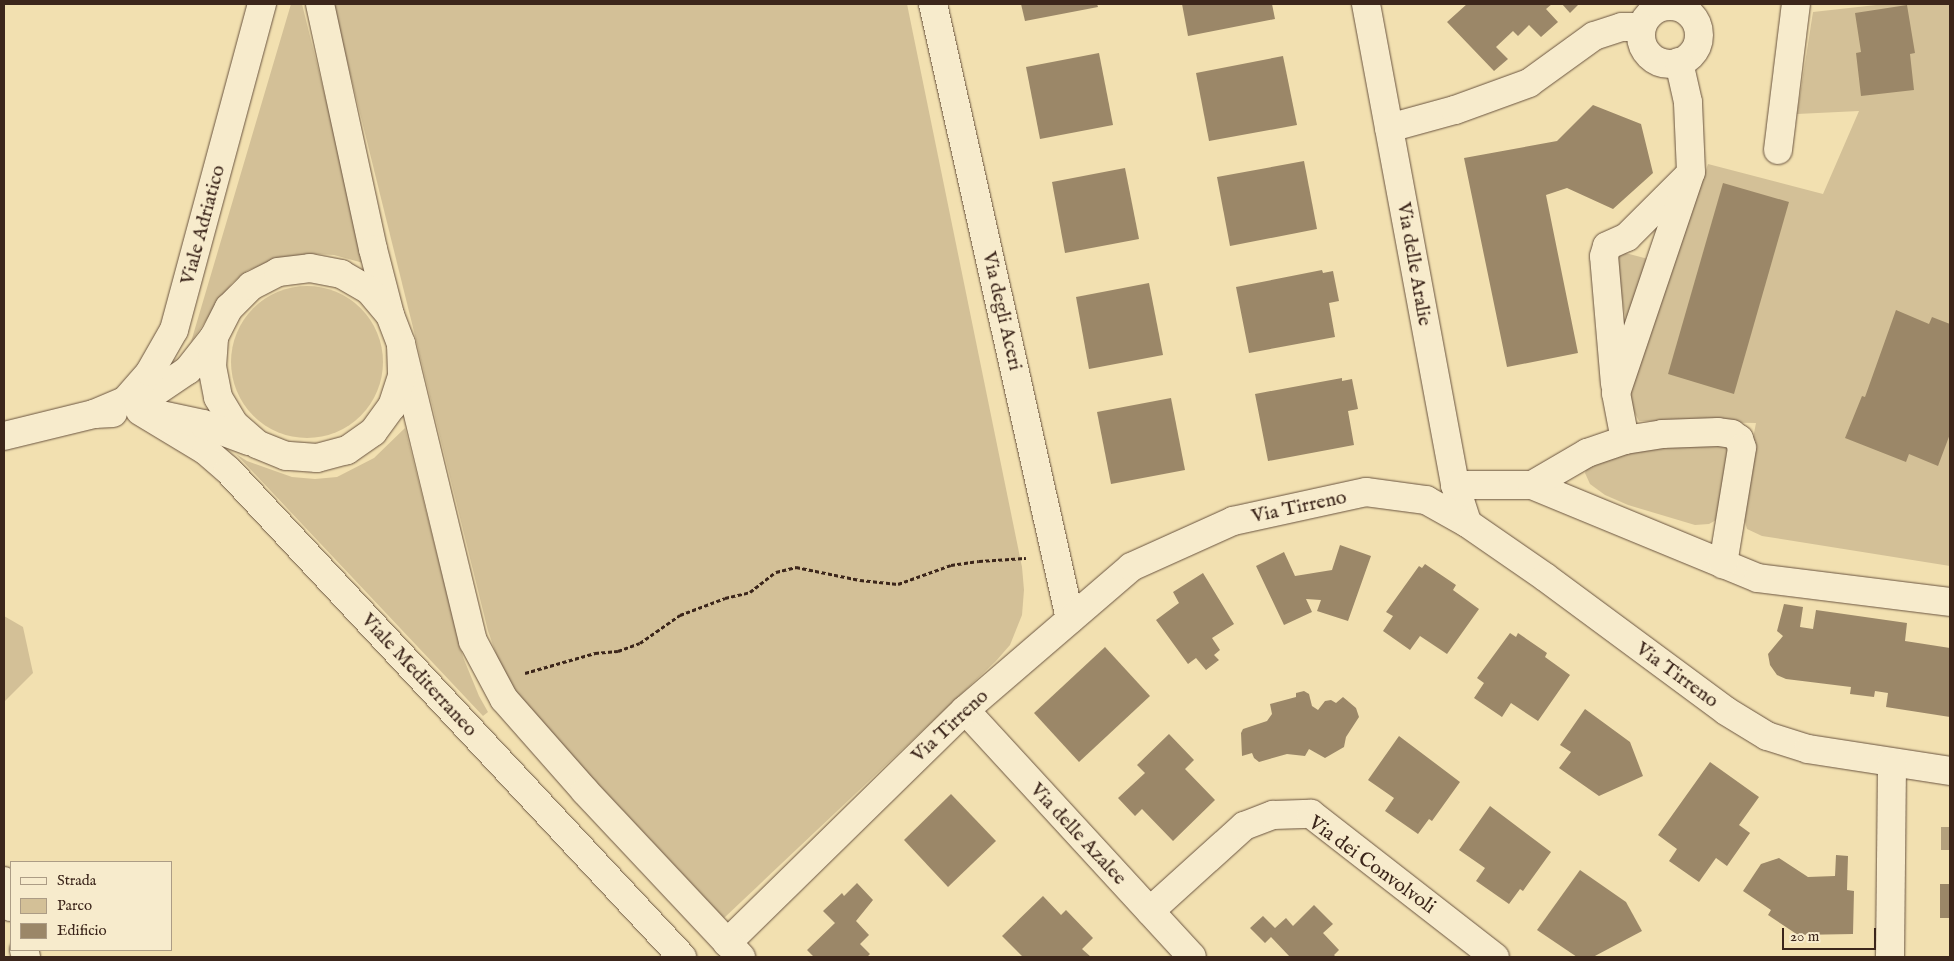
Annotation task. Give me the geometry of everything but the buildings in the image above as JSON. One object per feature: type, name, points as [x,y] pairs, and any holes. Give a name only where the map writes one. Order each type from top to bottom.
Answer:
[{"type":"street","name":"Viale Adriatico","points":[[132,406],[174,330],[262,4]]},
{"type":"street","points":[[320,4],[372,249],[390,314],[401,344],[473,641],[504,699],[528,728],[734,950]]},
{"type":"street","name":"Via degli Aceri","points":[[933,4],[1070,619]]},
{"type":"street","name":"Via delle Aralie","points":[[1366,4],[1455,485],[1467,523]]},
{"type":"street","points":[[1778,150],[1796,4]]},
{"type":"street","points":[[1664,6],[1695,8],[1699,37],[1692,54],[1679,62],[1667,64],[1650,56],[1644,49],[1641,40],[1642,27],[1648,14],[1664,6]]},
{"type":"street","points":[[1389,128],[1455,110],[1529,83],[1594,36],[1622,26],[1642,27]]},
{"type":"street","points":[[1616,393],[1691,172],[1688,102],[1679,62]]},
{"type":"street","points":[[1625,440],[1616,393],[1604,256],[1607,246],[1627,237],[1691,172]]},
{"type":"street","points":[[4,436],[132,406],[154,393],[188,370],[214,337],[229,308],[251,286],[278,272],[310,268],[341,274],[369,290],[390,314]]},
{"type":"street","points":[[214,337],[212,367],[218,397],[234,424],[257,444]]},
{"type":"street","points":[[132,406],[203,424],[286,456],[317,458],[347,450],[373,432],[392,406],[402,376],[401,344]]},
{"type":"street","name":"Viale Mediterraneo","points":[[132,406],[206,451],[228,470],[682,957]]},
{"type":"street","points":[[1532,485],[1587,453],[1625,440],[1662,434],[1718,432],[1732,434],[1739,439],[1742,448],[1723,564]]},
{"type":"street","points":[[1455,485],[1532,485],[1758,578],[1950,602]]},
{"type":"street","name":"Via Tirreno","points":[[734,950],[965,710],[1131,567],[1233,521],[1366,492],[1426,500],[1467,523],[1545,577],[1726,711],[1767,736],[1808,749],[1950,771]]},
{"type":"street","name":"Via delle Azalee","points":[[965,710],[1192,957]]},
{"type":"street","points":[[1890,957],[1892,763]]},
{"type":"street","name":"Via dei Convolvoli","points":[[1150,911],[1244,826],[1272,815],[1311,814],[1495,957]]},
{"type":"street","points":[[4,881],[10,903]]},
{"type":"path","points":[[498,688],[527,672],[640,643],[680,615],[726,598],[750,592],[776,572],[796,567],[860,580],[898,584],[951,565],[994,559],[1057,557]]},
{"type":"green space","points":[[291,4],[302,4],[367,264],[334,255],[315,254],[289,257],[248,270],[232,283],[191,342]]},
{"type":"green space","points":[[333,4],[907,4],[1022,567],[1024,590],[1022,615],[1010,645],[996,661],[724,918],[535,717],[509,682],[499,662],[488,631]]},
{"type":"green space","points":[[1885,4],[1950,4],[1950,566],[1762,536],[1747,529],[1740,504],[1756,423],[1639,421],[1628,400],[1708,164],[1823,194],[1859,111],[1797,114],[1813,12]]},
{"type":"green space","points":[[1614,250],[1652,260],[1629,325],[1625,315]]},
{"type":"green space","points":[[307,286],[336,292],[361,308],[377,333],[383,362],[377,391],[361,416],[336,432],[307,438],[278,432],[253,416],[237,391],[231,362],[237,333],[253,308],[278,292]]},
{"type":"green space","points":[[405,428],[463,657],[479,696],[488,712],[483,716],[236,454],[247,461],[292,477],[315,479],[337,477],[374,458]]},
{"type":"green space","points":[[1715,441],[1735,450],[1718,519],[1709,524],[1695,525],[1628,505],[1605,495],[1590,484],[1585,473],[1588,465],[1644,449]]},
{"type":"green space","points":[[4,616],[23,627],[33,673],[4,702]]},
{"type":"shaded area","points":[[1941,827],[1950,827],[1950,850],[1941,850]]}]
